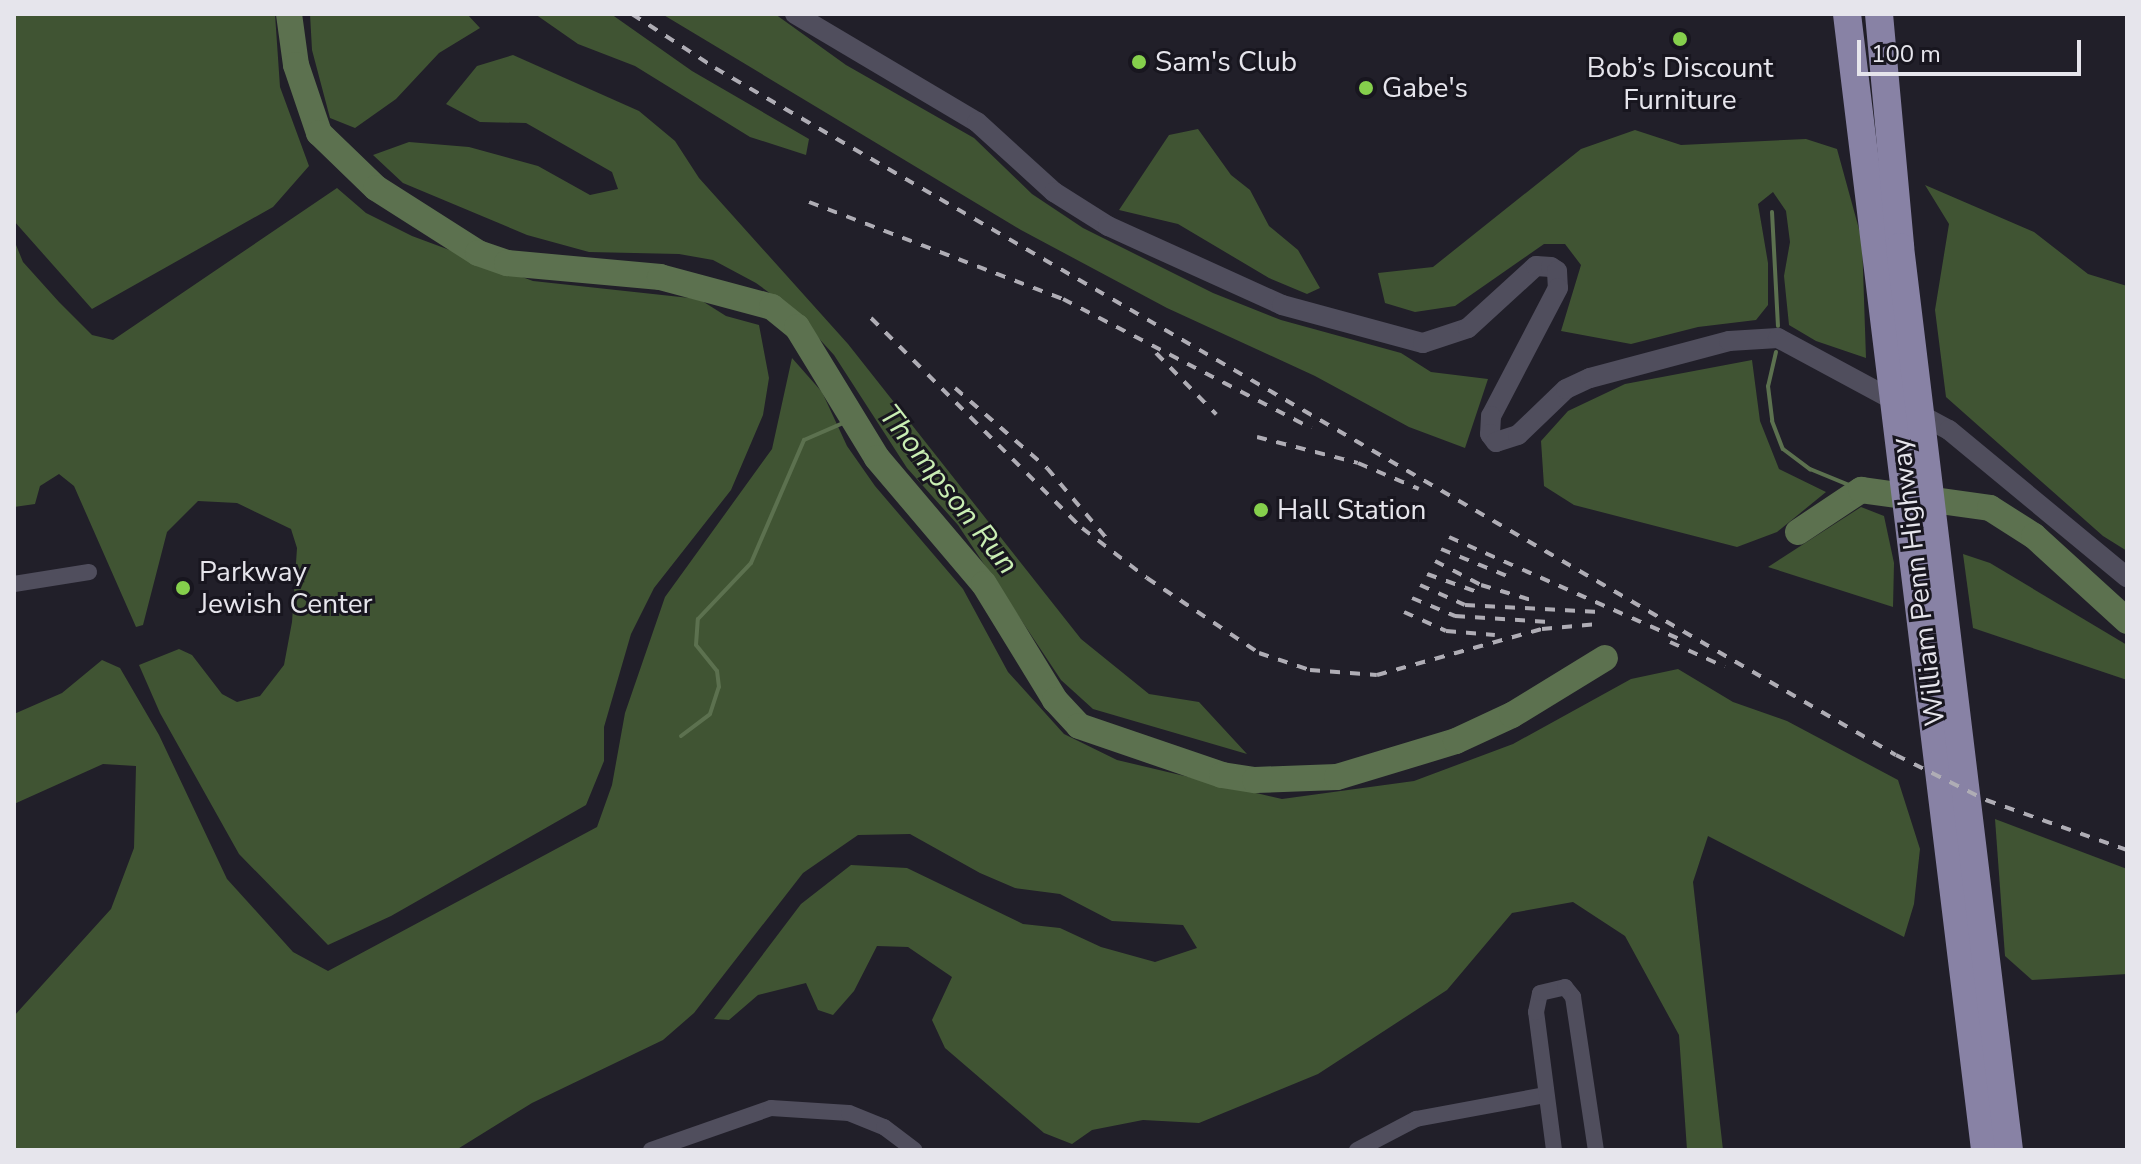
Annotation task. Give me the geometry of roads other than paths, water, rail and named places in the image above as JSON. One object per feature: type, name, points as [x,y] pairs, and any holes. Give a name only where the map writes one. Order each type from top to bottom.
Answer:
[{"type":"highway","name":"William Penn Highway","points":[[1847,14],[1884,197],[1984,1042],[1985,1150]]},
{"type":"highway","name":"William Penn Highway","points":[[1879,14],[1884,197]]},
{"type":"highway","name":"William Penn Highway","points":[[1984,1042],[2009,1150]]},
{"type":"street","points":[[795,14],[977,122],[1054,192],[1099,221],[1282,305],[1423,343],[1468,328],[1536,266],[1551,267],[1557,271],[1558,288],[1491,416],[1490,434],[1496,442],[1518,435],[1566,389],[1590,378],[1729,341],[1778,338],[1949,430],[2127,577]]},
{"type":"street","points":[[14,584],[89,572]]},
{"type":"street","points":[[1554,1150],[1536,1012],[1540,993],[1565,987],[1573,997],[1596,1150]]},
{"type":"street","points":[[1357,1150],[1416,1119],[1545,1095]]},
{"type":"street","points":[[651,1150],[784,1108],[849,1113],[884,1127],[914,1150]]},
{"type":"waterway","name":"Thompson Run","points":[[289,14],[296,65],[319,133],[376,188],[478,253],[507,263],[660,277],[772,307],[797,327],[877,458],[984,584],[1055,700],[1079,726],[1222,775],[1255,780],[1337,777],[1456,741],[1512,715],[1605,658]]},
{"type":"waterway","points":[[1772,212],[1778,326]]},
{"type":"waterway","points":[[1776,352],[1768,386],[1772,421],[1783,449],[1810,469],[1861,490]]},
{"type":"waterway","points":[[681,736],[710,714],[719,687],[717,671],[696,645],[698,619],[751,563],[804,440],[857,417]]},
{"type":"waterway","name":"Thompson Run","points":[[1798,532],[1861,490],[1990,508],[2034,536],[2127,621]]},
{"type":"railway","points":[[632,14],[715,68],[1896,755],[1986,800],[2127,850]]},
{"type":"railway","points":[[809,202],[1063,299],[1311,428]]},
{"type":"railway","points":[[871,318],[1082,528],[1147,578],[1259,653],[1310,670],[1377,675],[1542,629],[1598,624]]},
{"type":"railway","points":[[1156,353],[1216,414]]},
{"type":"railway","points":[[955,388],[1047,468],[1108,540]]},
{"type":"railway","points":[[1257,437],[1358,463],[1419,489]]},
{"type":"railway","points":[[1449,537],[1681,640]]},
{"type":"railway","points":[[1441,549],[1507,576]]},
{"type":"railway","points":[[1435,561],[1481,585],[1538,602]]},
{"type":"railway","points":[[1427,574],[1483,594]]},
{"type":"railway","points":[[1420,585],[1465,605],[1599,612]]},
{"type":"railway","points":[[1412,598],[1455,616],[1549,622]]},
{"type":"railway","points":[[1404,612],[1446,631],[1495,635]]},
{"type":"railway","points":[[1670,642],[1725,667]]},
{"type":"place","name":"Bob’s Discount Furniture","points":[[1680,39]]},
{"type":"place","name":"Sam's Club","points":[[1139,62]]},
{"type":"place","name":"Gabe's","points":[[1366,88]]},
{"type":"place","name":"Hall Station","points":[[1261,510]]},
{"type":"place","name":"Parkway Jewish Center","points":[[183,588]]}]
